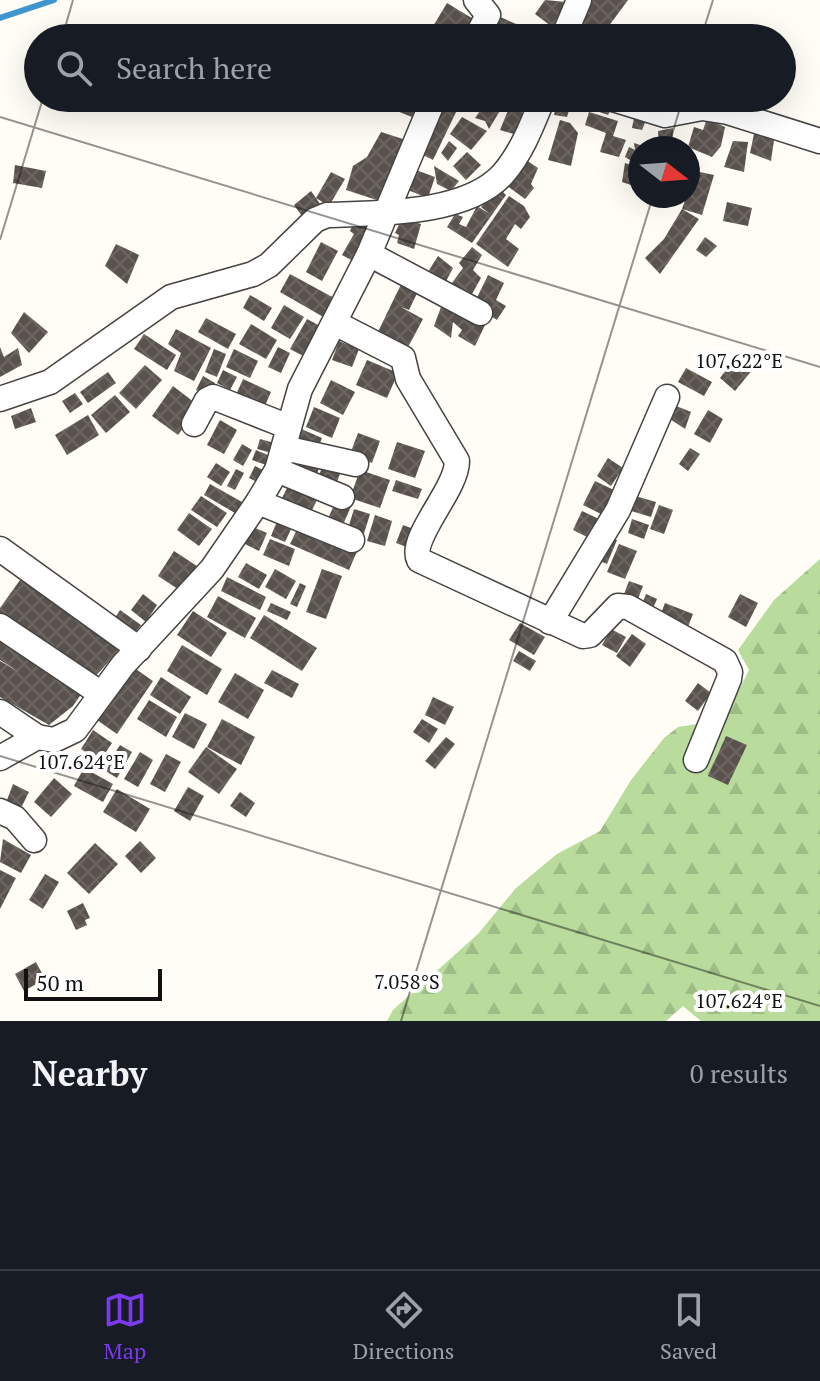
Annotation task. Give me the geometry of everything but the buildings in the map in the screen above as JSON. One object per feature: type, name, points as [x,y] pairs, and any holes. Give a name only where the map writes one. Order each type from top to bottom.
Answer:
[{"type":"street","points":[[476,0],[488,15],[483,24]]},
{"type":"street","points":[[569,24],[579,0]]},
{"type":"street","points":[[0,712],[37,737],[54,740],[67,737],[100,693],[212,569],[258,502],[283,448],[300,389],[388,213],[426,112]]},
{"type":"street","points":[[0,399],[50,382],[171,297],[253,274],[269,265],[315,220],[327,215],[429,208],[478,192],[501,175],[526,140],[537,112]]},
{"type":"street","points":[[655,112],[665,115],[681,112]]},
{"type":"street","points":[[728,112],[820,141]]},
{"type":"street","points":[[369,254],[480,313]]},
{"type":"street","points":[[335,323],[403,358],[408,379],[457,461],[455,476],[418,545],[419,560],[492,591],[575,634],[590,635],[614,609],[623,605],[725,661],[730,672],[729,679],[696,760]]},
{"type":"street","points":[[194,424],[207,400],[213,397],[283,448],[342,497]]},
{"type":"street","points":[[550,622],[618,510],[667,397]]},
{"type":"street","points":[[283,448],[356,464]]},
{"type":"street","points":[[258,502],[352,540]]},
{"type":"street","points":[[0,549],[139,649]]},
{"type":"street","points":[[0,626],[100,693]]},
{"type":"street","points":[[0,758],[37,737]]},
{"type":"street","points":[[0,811],[15,818],[34,840]]},
{"type":"green space","points":[[820,559],[820,1021],[701,1021],[683,1006],[666,1021],[387,1021],[393,1010],[478,934],[516,888],[557,854],[600,831],[631,780],[664,738],[678,727],[724,720],[749,670],[738,650],[774,600]]},
{"type":"waterway","points":[[0,18],[54,0]]}]
